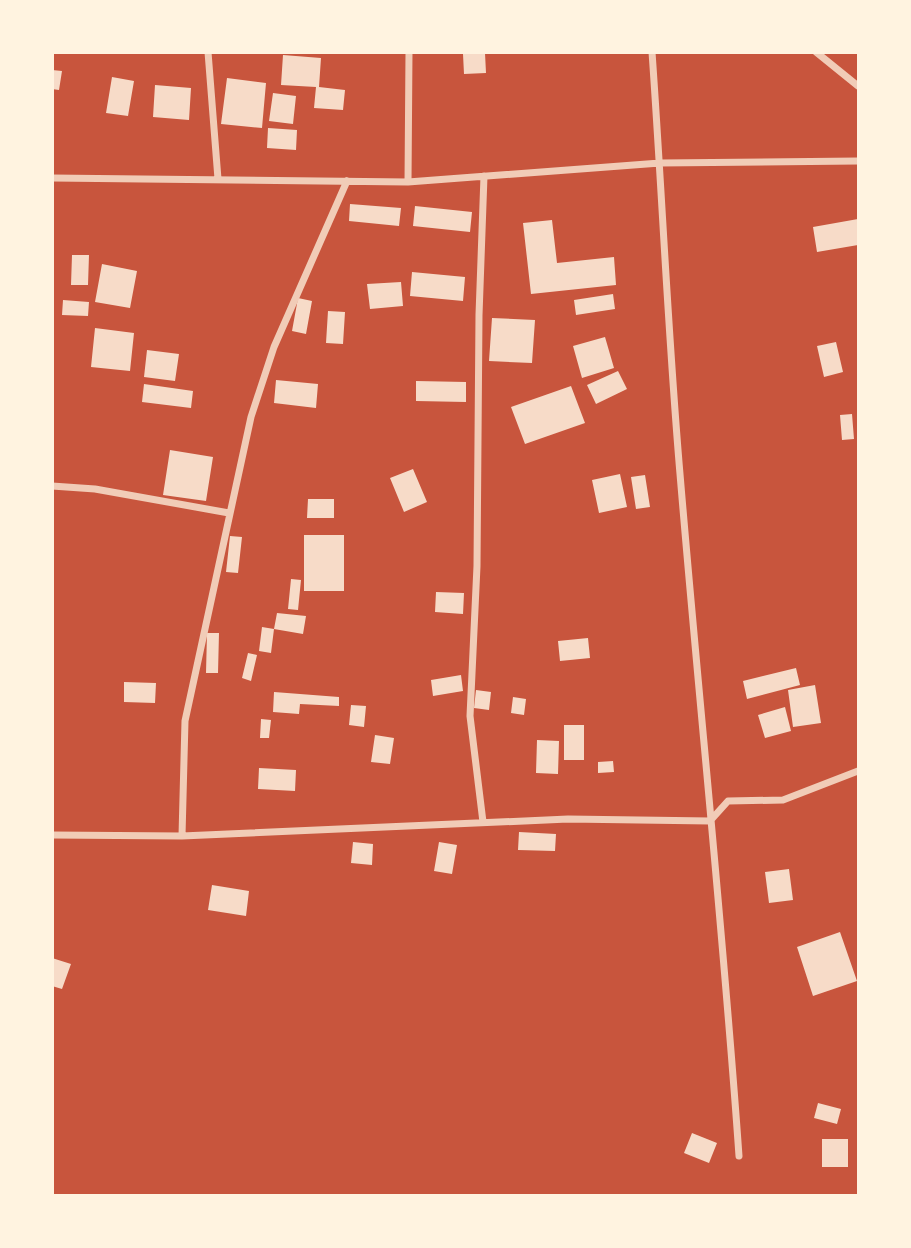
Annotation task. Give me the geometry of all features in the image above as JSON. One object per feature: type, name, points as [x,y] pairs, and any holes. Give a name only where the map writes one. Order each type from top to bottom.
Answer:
[{"type":"street","points":[[208,52],[218,180]]},
{"type":"street","points":[[408,182],[409,52]]},
{"type":"street","points":[[652,52],[669,346],[710,821],[725,954],[739,1156]]},
{"type":"street","points":[[816,52],[859,86]]},
{"type":"street","points":[[52,178],[408,182],[660,163],[859,161]]},
{"type":"street","points":[[483,822],[470,716],[477,566],[479,315],[484,176]]},
{"type":"street","points":[[182,836],[185,721],[251,417],[274,347],[347,181]]},
{"type":"street","points":[[52,486],[95,489],[229,513]]},
{"type":"street","points":[[52,835],[182,836],[568,819],[710,821],[728,801],[783,800],[859,771]]},
{"type":"building","points":[[485,53],[486,73],[464,74],[463,54]]},
{"type":"building","points":[[283,55],[321,58],[319,87],[345,90],[343,110],[314,108],[316,87],[281,85]]},
{"type":"building","points":[[52,70],[62,71],[59,90],[52,89]]},
{"type":"building","points":[[112,77],[134,81],[128,116],[106,113]]},
{"type":"building","points":[[227,78],[266,83],[262,128],[221,124]]},
{"type":"building","points":[[155,85],[191,88],[189,120],[153,117]]},
{"type":"building","points":[[273,93],[296,96],[293,124],[269,121]]},
{"type":"building","points":[[268,128],[297,130],[296,150],[267,148]]},
{"type":"building","points":[[350,204],[401,208],[399,226],[349,221]]},
{"type":"building","points":[[415,206],[472,212],[470,232],[413,226]]},
{"type":"building","points":[[858,219],[858,245],[817,252],[813,227]]},
{"type":"building","points":[[552,220],[557,263],[614,257],[616,285],[531,294],[523,223]]},
{"type":"building","points":[[72,255],[89,255],[88,285],[71,285]]},
{"type":"building","points":[[102,264],[137,271],[130,308],[95,302]]},
{"type":"building","points":[[412,272],[465,277],[463,301],[410,296]]},
{"type":"building","points":[[401,282],[403,306],[370,309],[367,284]]},
{"type":"building","points":[[613,294],[615,309],[576,315],[574,300]]},
{"type":"building","points":[[298,298],[312,301],[306,334],[292,331]]},
{"type":"building","points":[[63,300],[89,302],[88,316],[62,315]]},
{"type":"building","points":[[328,311],[345,312],[343,344],[326,343]]},
{"type":"building","points":[[492,318],[535,320],[532,363],[489,361]]},
{"type":"building","points":[[95,328],[134,333],[130,371],[91,367]]},
{"type":"building","points":[[605,337],[614,368],[582,378],[573,346]]},
{"type":"building","points":[[836,342],[843,372],[824,377],[817,346]]},
{"type":"building","points":[[147,350],[179,354],[175,381],[144,377]]},
{"type":"building","points":[[618,371],[627,389],[596,404],[587,385]]},
{"type":"building","points":[[276,380],[318,384],[316,408],[274,403]]},
{"type":"building","points":[[416,381],[466,382],[466,402],[416,401]]},
{"type":"building","points":[[144,384],[193,391],[191,408],[142,402]]},
{"type":"building","points":[[571,386],[585,423],[525,444],[511,407]]},
{"type":"building","points":[[852,414],[854,439],[842,440],[840,415]]},
{"type":"building","points":[[170,450],[213,457],[206,501],[163,495]]},
{"type":"building","points":[[413,469],[427,502],[404,512],[390,478]]},
{"type":"building","points":[[620,474],[627,507],[599,513],[592,480]]},
{"type":"building","points":[[645,475],[650,507],[636,509],[631,477]]},
{"type":"building","points":[[308,499],[334,499],[334,518],[307,518]]},
{"type":"building","points":[[304,535],[344,535],[344,591],[304,591]]},
{"type":"building","points":[[230,536],[242,537],[238,573],[226,572]]},
{"type":"building","points":[[291,579],[301,580],[298,610],[288,609]]},
{"type":"building","points":[[436,592],[464,593],[463,614],[435,612]]},
{"type":"building","points":[[277,613],[306,616],[303,634],[274,629]]},
{"type":"building","points":[[262,627],[274,629],[271,653],[259,651]]},
{"type":"building","points":[[207,633],[219,633],[218,673],[206,673]]},
{"type":"building","points":[[588,638],[590,658],[560,661],[558,641]]},
{"type":"building","points":[[248,653],[257,655],[251,681],[242,678]]},
{"type":"building","points":[[796,668],[800,685],[747,699],[743,681]]},
{"type":"building","points":[[461,675],[463,691],[433,696],[431,680]]},
{"type":"building","points":[[124,682],[156,683],[155,703],[124,702]]},
{"type":"building","points":[[815,685],[821,723],[793,727],[788,690]]},
{"type":"building","points":[[476,690],[491,692],[489,710],[474,708]]},
{"type":"building","points":[[274,692],[339,697],[339,706],[300,704],[299,714],[273,712]]},
{"type":"building","points":[[513,697],[526,699],[524,715],[511,713]]},
{"type":"building","points":[[351,705],[366,706],[364,727],[349,725]]},
{"type":"building","points":[[785,707],[791,731],[765,738],[758,715]]},
{"type":"building","points":[[261,719],[271,720],[269,738],[260,738]]},
{"type":"building","points":[[564,725],[584,725],[584,760],[564,760]]},
{"type":"building","points":[[375,735],[394,738],[390,764],[371,762]]},
{"type":"building","points":[[537,740],[559,741],[558,774],[536,773]]},
{"type":"building","points":[[613,761],[614,772],[598,773],[598,762]]},
{"type":"building","points":[[259,768],[296,770],[295,791],[258,789]]},
{"type":"building","points":[[519,832],[556,834],[555,851],[518,850]]},
{"type":"building","points":[[353,842],[373,844],[372,865],[351,863]]},
{"type":"building","points":[[439,842],[457,845],[452,874],[434,871]]},
{"type":"building","points":[[789,869],[793,900],[769,903],[765,872]]},
{"type":"building","points":[[212,885],[249,891],[246,916],[208,910]]},
{"type":"building","points":[[840,932],[857,981],[813,996],[797,947]]},
{"type":"building","points":[[52,958],[71,964],[62,989],[52,986]]},
{"type":"building","points":[[818,1103],[841,1109],[837,1124],[814,1118]]},
{"type":"building","points":[[692,1133],[717,1143],[709,1163],[684,1153]]},
{"type":"building","points":[[822,1139],[848,1139],[848,1167],[822,1167]]}]
